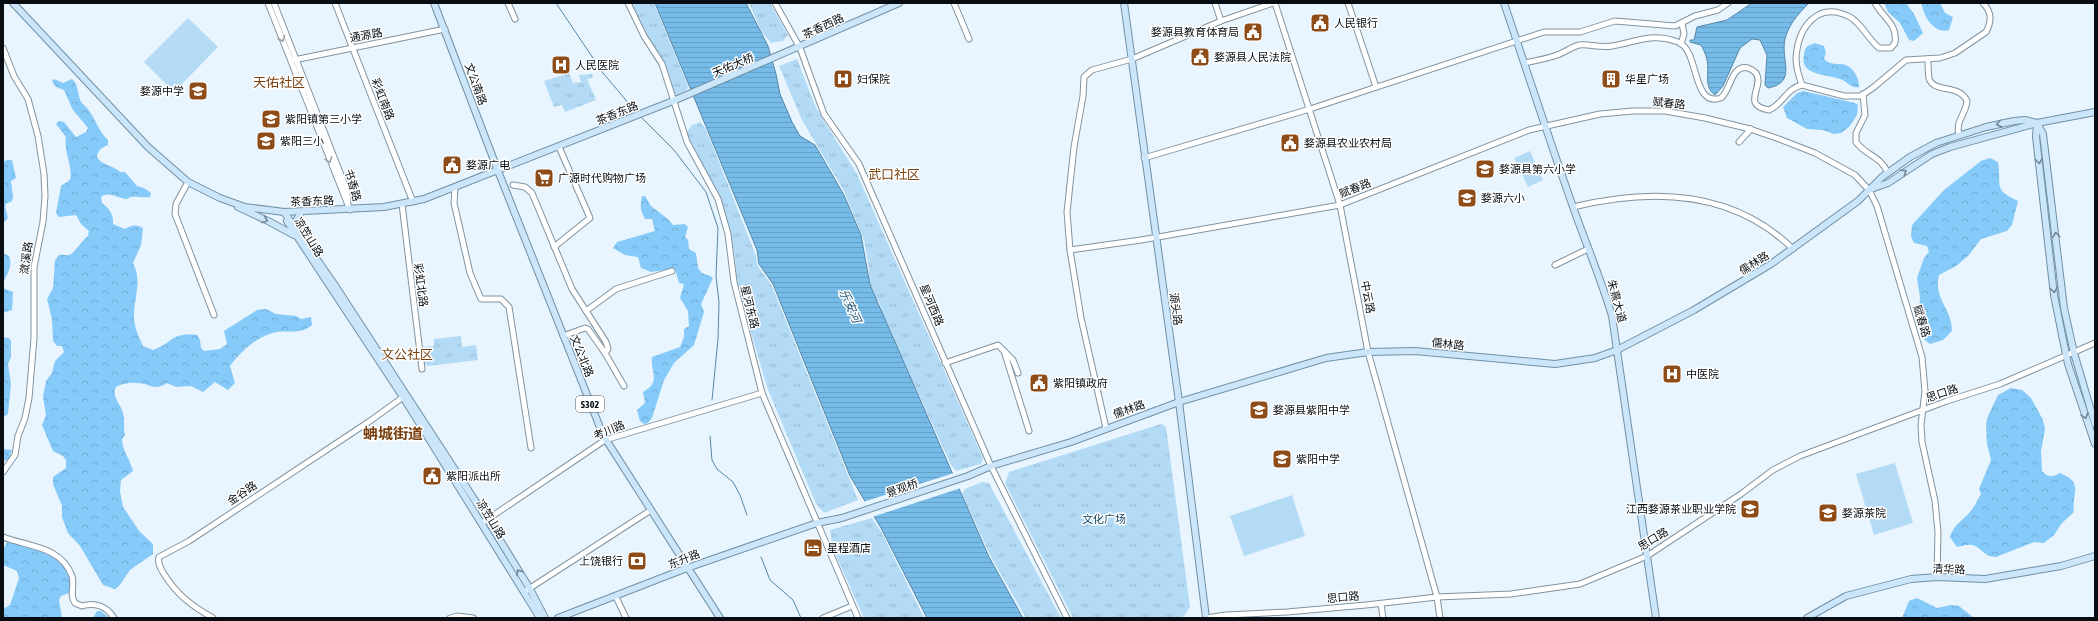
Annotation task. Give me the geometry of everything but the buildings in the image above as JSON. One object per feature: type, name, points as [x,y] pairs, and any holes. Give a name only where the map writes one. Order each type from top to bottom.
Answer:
[{"type":"main road","name":"茶香东路","points":[[12,3],[148,147],[188,182],[231,203],[261,210],[284,212],[350,210],[413,202],[498,172],[673,101]]},
{"type":"main road","name":"文公南路","points":[[434,3],[498,172]]},
{"type":"main road","name":"茶香西路","points":[[800,48],[820,37],[899,3]]},
{"type":"main road","name":"源头路","points":[[1124,3],[1144,158],[1180,402],[1206,618]]},
{"type":"main road","name":"朱熹大道","points":[[1504,3],[1573,207],[1606,295],[1614,325],[1656,618]]},
{"type":"main road","name":"天佑大桥","points":[[673,101],[800,48]]},
{"type":"main road","points":[[1869,190],[1888,182],[1932,154],[1950,146],[2037,122],[2095,112]]},
{"type":"main road","name":"儒林路","points":[[991,466],[1070,442],[1180,402],[1326,358],[1368,352],[1446,352],[1510,361],[1555,364],[1595,358],[1617,350],[1704,305],[1793,249],[1858,201],[1888,173],[1910,157],[1936,143],[1959,135],[2014,121],[2025,120],[2037,122]]},
{"type":"main road","points":[[2037,122],[2043,134],[2064,308],[2074,353],[2095,424]]},
{"type":"main road","points":[[2037,122],[2036,137],[2054,294],[2066,357],[2095,444]]},
{"type":"main road","name":"文公北路","points":[[498,172],[605,440],[720,618]]},
{"type":"main road","points":[[231,203],[248,213],[299,237]]},
{"type":"main road","name":"凉笠山路","points":[[284,212],[299,237],[405,396],[545,618]]},
{"type":"main road","points":[[299,237],[297,223],[301,212]]},
{"type":"main road","name":"景观桥","points":[[817,523],[842,518],[968,476],[991,466]]},
{"type":"main road","name":"东升路","points":[[558,618],[616,597],[687,568],[817,523]]},
{"type":"main road","name":"清华路","points":[[1807,618],[1846,596],[1911,579],[1937,577],[1985,579],[2061,566],[2095,556]]},
{"type":"main road","name":"凉笠山路","points":[[527,590],[540,618]]},
{"type":"main road","points":[[568,618],[573,612]]},
{"type":"street","name":"书香路","points":[[268,3],[346,188],[350,210]]},
{"type":"street","name":"书香路","points":[[274,3],[293,60]]},
{"type":"street","name":"彩虹南路","points":[[335,3],[413,202]]},
{"type":"street","points":[[508,3],[515,19]]},
{"type":"street","name":"星河东路","points":[[628,3],[644,36],[662,64],[687,142],[718,199],[724,219],[734,282],[762,393],[858,618]]},
{"type":"street","name":"星河西路","points":[[775,3],[800,48],[822,111],[859,164],[991,466],[1067,618]]},
{"type":"street","points":[[954,3],[969,39]]},
{"type":"street","points":[[1215,3],[1221,21]]},
{"type":"street","points":[[1106,428],[1081,318],[1070,250],[1067,212],[1074,147],[1083,96],[1084,76],[1092,70],[1132,59],[1221,21],[1274,3]]},
{"type":"street","name":"中云路","points":[[1274,3],[1310,109],[1340,205],[1368,352],[1437,597],[1440,618]]},
{"type":"street","points":[[1348,3],[1376,87]]},
{"type":"street","points":[[1144,158],[1310,109],[1516,40],[1549,31],[1580,32],[1615,21],[1675,26],[1695,16],[1718,10],[1728,3]]},
{"type":"street","points":[[1802,85],[1796,58],[1805,27],[1816,16],[1827,12],[1836,12],[1856,22],[1872,42],[1879,48],[1891,48],[1895,43],[1894,28],[1875,3]]},
{"type":"street","points":[[1524,63],[1558,55],[1578,46],[1614,46],[1649,37],[1681,44],[1689,54],[1701,88],[1710,99],[1719,99],[1724,96],[1736,71],[1743,68],[1756,72],[1758,78],[1754,100],[1759,108],[1764,110],[1772,109],[1788,92],[1802,85],[1844,96],[1856,97],[1863,94],[1906,60],[1928,59],[1954,53],[1986,32],[1990,12],[1983,3]]},
{"type":"street","points":[[1681,44],[1684,34],[1682,23]]},
{"type":"street","name":"通源路","points":[[293,60],[445,29]]},
{"type":"street","name":"潋溪路","points":[[3,48],[14,76],[28,99],[38,136],[44,174],[45,196],[43,222],[34,267],[34,333],[29,398],[25,418],[18,436],[15,455],[3,472]]},
{"type":"street","points":[[1928,59],[1929,77],[1932,83],[1940,88],[1962,94],[1967,101],[1957,126],[1959,135]]},
{"type":"street","points":[[1863,94],[1865,115],[1856,134],[1856,142],[1860,147],[1883,162],[1888,173]]},
{"type":"street","name":"赋春路","points":[[1070,250],[1156,237],[1340,205],[1492,143],[1545,125],[1600,114],[1633,111],[1665,111],[1751,129],[1829,160],[1855,175],[1869,190],[1877,206],[1922,357],[1925,391],[1924,410],[1921,425],[1922,442],[1935,501],[1938,532],[1937,577]]},
{"type":"street","points":[[1739,142],[1751,129]]},
{"type":"street","points":[[554,247],[590,218],[559,147]]},
{"type":"street","points":[[188,182],[176,204],[175,214],[214,315]]},
{"type":"street","points":[[513,185],[525,187],[532,193],[572,289],[606,342],[608,349],[605,353]]},
{"type":"street","points":[[455,188],[454,203],[468,266],[479,295],[481,299],[501,298],[509,307],[531,448]]},
{"type":"street","points":[[1573,207],[1615,198],[1690,197],[1714,202],[1754,220],[1780,237],[1793,249]]},
{"type":"street","name":"彩虹北路","points":[[402,204],[422,369]]},
{"type":"street","points":[[1555,265],[1588,249]]},
{"type":"street","points":[[586,311],[616,288],[672,271]]},
{"type":"street","points":[[563,336],[587,328],[605,353],[624,386]]},
{"type":"street","name":"思口路","points":[[1206,618],[1381,604],[1437,597],[1511,594],[1574,586],[1646,556],[1741,494],[1773,470],[1800,456],[1924,410],[2000,384],[2024,372],[2066,357],[2095,343]]},
{"type":"street","points":[[945,363],[998,345],[1003,348],[1013,360],[1018,373]]},
{"type":"street","points":[[1003,348],[1029,431]]},
{"type":"street","name":"考川路","points":[[485,521],[605,440],[762,393]]},
{"type":"street","name":"金谷路","points":[[210,617],[190,605],[177,593],[160,568],[159,557],[189,541],[370,421],[405,396]]},
{"type":"street","points":[[527,590],[651,510]]},
{"type":"street","points":[[3,537],[43,547],[62,558],[72,577],[74,584],[72,596],[75,603],[82,606],[92,603],[101,607],[114,618]]},
{"type":"street","points":[[616,597],[626,618]]},
{"type":"street","points":[[1381,604],[1383,618]]},
{"type":"street","points":[[823,618],[852,606]]},
{"type":"street","points":[[450,618],[457,616],[472,618]]},
{"type":"green space","points":[[628,3],[654,3],[688,86],[687,90],[674,96]]},
{"type":"green space","points":[[749,3],[770,3],[788,35],[783,41],[771,43],[761,31]]},
{"type":"green space","points":[[1884,3],[1906,3],[1914,14],[1923,33],[1914,41],[1909,40],[1900,23],[1888,12]]},
{"type":"green space","points":[[1922,3],[1940,3],[1945,13],[1953,17],[1949,30],[1939,30],[1930,23],[1924,13]]},
{"type":"green space","points":[[188,18],[218,47],[174,92],[144,62]]},
{"type":"green space","points":[[1815,43],[1824,46],[1826,53],[1824,58],[1826,61],[1834,64],[1846,65],[1853,70],[1858,79],[1859,87],[1851,86],[1840,79],[1815,73],[1806,67],[1804,62],[1805,50],[1808,46]]},
{"type":"green space","points":[[797,59],[816,108],[857,174],[983,458],[981,464],[956,471],[951,465],[914,384],[906,379],[885,327],[879,301],[873,298],[869,288],[869,269],[864,240],[844,191],[802,120],[779,66]]},
{"type":"green space","points":[[569,73],[573,83],[581,82],[579,75],[592,74],[593,78],[587,79],[596,100],[565,112],[562,105],[554,107],[544,81]]},
{"type":"green space","points":[[54,79],[63,83],[72,79],[74,81],[81,102],[90,112],[102,133],[108,140],[108,145],[102,148],[98,153],[97,157],[99,160],[120,172],[125,172],[137,186],[144,188],[151,193],[150,197],[130,197],[126,199],[110,195],[104,195],[101,197],[102,203],[109,209],[112,215],[113,224],[125,229],[134,226],[143,228],[141,245],[133,263],[137,277],[134,319],[136,330],[143,346],[153,350],[177,337],[188,334],[197,335],[200,340],[201,348],[204,351],[220,349],[227,344],[224,331],[257,310],[266,309],[276,314],[296,316],[301,319],[311,317],[312,325],[299,331],[277,332],[270,334],[250,345],[230,366],[235,383],[228,390],[215,382],[203,392],[191,386],[176,387],[167,383],[158,387],[142,383],[129,383],[116,387],[115,397],[124,416],[125,435],[122,439],[122,443],[133,471],[121,480],[120,491],[123,507],[140,532],[153,544],[153,554],[130,570],[119,586],[115,589],[103,585],[80,546],[68,533],[62,517],[62,506],[53,484],[53,477],[66,468],[66,460],[63,456],[53,451],[42,425],[46,415],[43,397],[46,381],[52,373],[55,361],[64,352],[62,346],[57,346],[53,341],[52,319],[47,299],[53,288],[55,260],[59,255],[71,254],[88,236],[89,231],[81,224],[76,215],[59,217],[56,213],[61,186],[69,180],[71,171],[65,142],[66,137],[56,124],[59,121],[64,122],[76,137],[86,132],[88,128],[73,110],[64,90],[56,87],[52,81]]},
{"type":"green space","points":[[1803,91],[1855,103],[1858,105],[1857,115],[1849,127],[1841,133],[1834,134],[1823,130],[1807,129],[1787,118],[1783,107],[1797,93]]},
{"type":"green space","points":[[700,122],[705,128],[712,144],[756,256],[758,266],[772,286],[858,500],[824,513],[816,504],[768,390],[738,289],[734,250],[721,200],[685,134],[692,125]]},
{"type":"green space","points":[[1530,151],[1543,180],[1528,187],[1514,158]]},
{"type":"green space","points":[[1990,158],[1998,162],[2001,190],[2018,201],[2012,225],[2007,231],[1981,239],[1968,256],[1956,266],[1939,275],[1938,291],[1949,316],[1952,331],[1943,340],[1930,344],[1925,340],[1919,317],[1920,297],[1917,278],[1924,258],[1929,252],[1927,246],[1914,243],[1911,236],[1912,225],[1944,190],[1981,161]]},
{"type":"green space","points":[[12,160],[16,178],[11,181],[13,198],[11,202],[7,203],[5,206],[8,218],[3,223],[3,162]]},
{"type":"green space","points":[[642,196],[645,196],[651,206],[673,225],[685,224],[688,227],[685,237],[688,240],[689,249],[696,253],[698,268],[702,273],[713,278],[701,304],[704,312],[694,345],[674,363],[664,380],[652,418],[648,423],[644,424],[640,421],[637,410],[645,403],[643,392],[649,388],[654,380],[652,357],[680,347],[684,337],[684,329],[689,326],[688,311],[680,298],[684,284],[679,283],[675,269],[651,272],[641,268],[638,257],[625,255],[613,248],[617,242],[655,231],[652,219],[645,219],[642,213]]},
{"type":"green space","points":[[3,253],[9,256],[10,263],[9,270],[3,283]]},
{"type":"green space","points":[[3,288],[13,292],[12,310],[3,313]]},
{"type":"green space","points":[[461,336],[462,347],[476,345],[478,360],[428,366],[424,363],[421,347],[434,346],[434,339]]},
{"type":"green space","points":[[3,337],[9,338],[11,341],[11,357],[8,364],[11,384],[8,414],[5,416],[3,416]]},
{"type":"green space","points":[[2011,388],[2022,390],[2031,398],[2043,420],[2045,429],[2041,451],[2042,471],[2046,475],[2050,476],[2060,473],[2072,481],[2075,485],[2074,512],[2062,523],[2054,535],[2044,543],[2034,542],[1996,557],[1989,556],[1972,545],[1957,547],[1950,537],[1954,528],[1970,512],[1981,494],[1979,489],[1991,460],[1987,444],[1986,424],[1988,416],[1998,395]]},
{"type":"green space","name":"文化广场","points":[[1161,424],[1166,427],[1190,607],[1184,616],[1178,618],[1073,618],[1005,483],[1009,472]]},
{"type":"green space","points":[[3,449],[12,450],[9,459],[4,461]]},
{"type":"green space","points":[[1895,463],[1913,523],[1874,535],[1856,474]]},
{"type":"green space","points":[[982,482],[989,483],[1061,618],[1026,618],[992,559],[962,494],[965,489]]},
{"type":"green space","points":[[1292,495],[1305,536],[1244,556],[1230,516]]},
{"type":"green space","points":[[872,518],[882,533],[924,618],[864,618],[833,549],[830,530]]},
{"type":"green space","points":[[7,542],[29,547],[51,556],[67,571],[70,581],[69,593],[61,596],[59,600],[62,618],[3,618],[3,609],[10,605],[19,578],[17,571],[3,565],[3,550]]},
{"type":"green space","points":[[1917,598],[1937,608],[1951,605],[1959,606],[1974,618],[1902,618],[1909,601]]},
{"type":"green space","points":[[97,611],[101,611],[109,618],[93,618]]},
{"type":"water","name":"乐安河","points":[[655,3],[746,3],[768,46],[780,94],[792,122],[800,136],[815,145],[844,195],[861,235],[870,285],[989,557],[1023,618],[927,618],[881,528],[850,476],[773,284],[759,264],[757,250]]},
{"type":"water","points":[[1752,3],[1809,3],[1794,20],[1785,39],[1784,47],[1786,69],[1783,81],[1768,88],[1765,85],[1767,55],[1760,40],[1752,39],[1740,48],[1723,86],[1715,95],[1711,92],[1708,84],[1707,58],[1701,45],[1690,42],[1690,40],[1694,40],[1697,27],[1727,20]]},
{"type":"pier","points":[[954,473],[961,488],[872,517],[863,502]]},
{"type":"waterway","points":[[556,3],[603,73],[636,112]]},
{"type":"waterway","points":[[641,117],[674,150],[706,192],[718,228],[716,276],[719,302],[718,339],[712,400]]},
{"type":"waterway","points":[[710,436],[712,460],[717,469],[733,482],[740,495],[747,515]]},
{"type":"waterway","points":[[761,557],[770,580],[793,600],[801,618]]},
{"type":"place","name":"人民银行","points":[[1320,23]]},
{"type":"place","name":"婺源县教育体育局","points":[[1253,32]]},
{"type":"place","name":"婺源县人民法院","points":[[1200,57]]},
{"type":"place","name":"人民医院","points":[[561,65]]},
{"type":"place","name":"妇保院","points":[[843,79]]},
{"type":"place","name":"华星广场","points":[[1611,79]]},
{"type":"place","name":"婺源中学","points":[[198,91]]},
{"type":"place","name":"紫阳镇第三小学","points":[[271,119]]},
{"type":"place","name":"紫阳三小","points":[[266,141]]},
{"type":"place","name":"婺源县农业农村局","points":[[1290,143]]},
{"type":"place","name":"婺源广电","points":[[452,165]]},
{"type":"place","name":"婺源县第六小学","points":[[1485,169]]},
{"type":"place","name":"广源时代购物广场","points":[[544,178]]},
{"type":"place","name":"婺源六小","points":[[1467,198]]},
{"type":"place","name":"中医院","points":[[1672,374]]},
{"type":"place","name":"紫阳镇政府","points":[[1039,383]]},
{"type":"place","name":"婺源县紫阳中学","points":[[1259,410]]},
{"type":"place","name":"紫阳中学","points":[[1282,459]]},
{"type":"place","name":"紫阳派出所","points":[[432,476]]},
{"type":"place","name":"江西婺源茶业职业学院","points":[[1750,509]]},
{"type":"place","name":"婺源茶院","points":[[1828,513]]},
{"type":"place","name":"星程酒店","points":[[813,548]]},
{"type":"place","name":"上饶银行","points":[[637,561]]},
{"type":"district","name":"天佑社区","points":[[279,82]]},
{"type":"district","name":"武口社区","points":[[894,174]]},
{"type":"district","name":"文公社区","points":[[407,354]]},
{"type":"district","name":"蚺城街道","points":[[393,433]]}]
